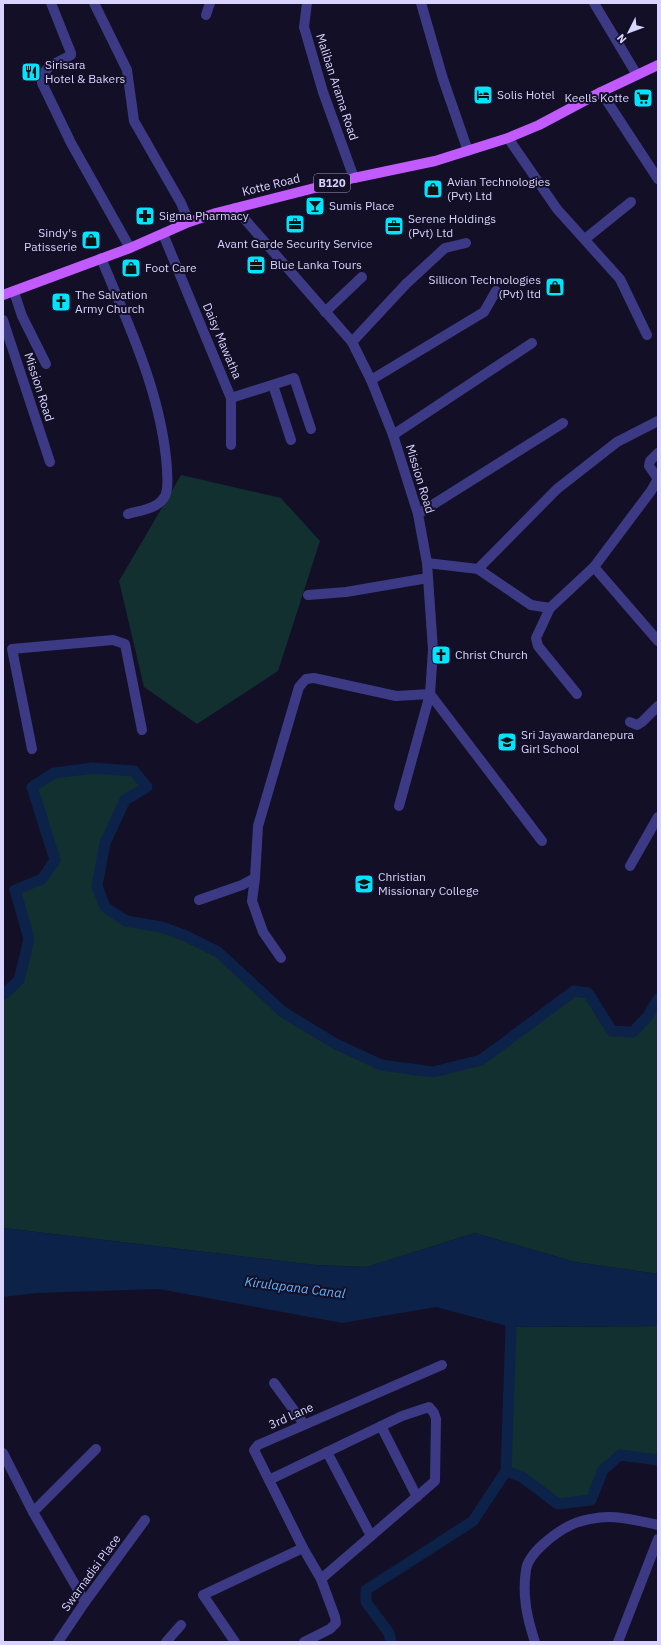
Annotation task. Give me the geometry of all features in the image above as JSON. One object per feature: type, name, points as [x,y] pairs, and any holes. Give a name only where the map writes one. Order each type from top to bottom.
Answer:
[{"type":"main road","name":"Kotte Road","points":[[3,295],[130,248],[189,222],[235,208],[354,178],[435,162],[508,138],[539,125],[601,92],[658,65]]},
{"type":"street","points":[[51,3],[71,55],[44,71],[42,83],[71,143],[130,248]]},
{"type":"street","points":[[94,3],[127,70],[134,121],[181,203],[189,222]]},
{"type":"street","points":[[206,15],[210,3]]},
{"type":"street","name":"Maliban Arama Road","points":[[307,3],[304,27],[322,92],[354,178]]},
{"type":"street","points":[[421,3],[443,79],[468,151]]},
{"type":"street","points":[[594,3],[637,75]]},
{"type":"street","points":[[601,92],[658,179]]},
{"type":"street","points":[[508,138],[557,209],[620,279],[647,335]]},
{"type":"street","points":[[585,239],[631,202]]},
{"type":"street","name":"Mission Road","points":[[235,208],[352,342],[371,380],[393,435],[418,514],[427,563],[433,650],[430,694],[399,806]]},
{"type":"street","name":"Daisy Mawatha","points":[[163,234],[231,398],[294,378],[311,429]]},
{"type":"street","points":[[352,342],[406,284],[445,248],[466,243]]},
{"type":"street","points":[[101,258],[140,352],[156,404],[166,455],[168,488],[164,497],[154,507],[128,514]]},
{"type":"street","points":[[326,312],[362,277]]},
{"type":"street","points":[[371,380],[484,312],[496,291]]},
{"type":"street","points":[[14,292],[22,316],[46,364]]},
{"type":"street","name":"Mission Road","points":[[3,320],[50,462]]},
{"type":"street","points":[[393,435],[532,343]]},
{"type":"street","points":[[273,385],[291,440]]},
{"type":"street","points":[[231,398],[231,445]]},
{"type":"street","points":[[478,569],[557,489],[617,442],[658,421]]},
{"type":"street","points":[[418,514],[563,423]]},
{"type":"street","points":[[577,694],[538,646],[536,638],[550,608],[594,567],[651,492],[658,479],[649,466],[650,461],[658,453]]},
{"type":"street","points":[[427,563],[478,569],[531,605],[550,608]]},
{"type":"street","points":[[594,567],[658,641]]},
{"type":"street","points":[[308,595],[346,592],[428,578]]},
{"type":"street","points":[[32,749],[7,649],[113,640],[125,644],[142,730]]},
{"type":"street","points":[[281,958],[263,932],[252,901],[258,826],[299,687],[306,679],[314,678],[396,696],[430,694],[449,721],[542,841]]},
{"type":"street","points":[[630,722],[637,725],[658,706]]},
{"type":"street","points":[[630,866],[658,817]]},
{"type":"street","points":[[199,900],[224,893],[255,878]]},
{"type":"street","name":"3rd Lane","points":[[304,1642],[330,1629],[336,1623],[321,1578],[303,1548],[254,1450],[258,1445],[304,1424],[442,1365]]},
{"type":"street","points":[[274,1383],[304,1424]]},
{"type":"street","points":[[269,1480],[402,1416],[429,1407],[436,1419],[435,1481],[321,1578]]},
{"type":"street","points":[[381,1426],[417,1496]]},
{"type":"street","points":[[33,1512],[96,1449]]},
{"type":"street","points":[[327,1452],[371,1536]]},
{"type":"street","points":[[3,1453],[33,1512],[85,1602]]},
{"type":"street","points":[[535,1642],[526,1615],[524,1590],[526,1568],[546,1542],[571,1525],[590,1520],[610,1517],[658,1525]]},
{"type":"street","name":"Swarnadisi Place","points":[[58,1642],[85,1602],[145,1520]]},
{"type":"street","points":[[618,1642],[658,1539]]},
{"type":"street","points":[[235,1642],[203,1594],[303,1548]]},
{"type":"street","points":[[166,1642],[182,1625]]},
{"type":"green space","points":[[181,475],[281,498],[320,541],[278,671],[197,724],[144,687],[119,581]]},
{"type":"green space","points":[[93,768],[134,771],[147,787],[125,800],[105,843],[97,886],[105,907],[126,921],[162,927],[186,936],[218,952],[283,1012],[334,1043],[381,1065],[433,1072],[481,1060],[574,991],[588,993],[612,1031],[633,1032],[648,1016],[658,999],[658,1274],[575,1262],[475,1233],[367,1267],[315,1265],[3,1228],[3,995],[19,980],[29,939],[15,890],[42,879],[55,860],[32,787],[54,773]]},
{"type":"green space","points":[[658,1326],[658,1460],[620,1455],[603,1470],[591,1500],[558,1504],[522,1477],[506,1471],[511,1327]]},
{"type":"water","name":"Kirulapana Canal","points":[[3,1228],[315,1265],[367,1267],[475,1233],[575,1262],[658,1274],[658,1326],[511,1327],[436,1307],[342,1323],[159,1289],[37,1293],[3,1297]]},
{"type":"waterway","points":[[3,995],[19,980],[29,939],[15,890],[42,879],[55,860],[32,787],[54,773],[93,768],[134,771],[147,787],[125,800],[105,843],[97,886],[105,907],[126,921],[162,927],[186,936],[218,952],[283,1012],[334,1043],[381,1065],[433,1072],[481,1060],[574,991],[588,993],[612,1031],[633,1032],[648,1016],[658,999]]},
{"type":"waterway","points":[[506,1471],[511,1327],[508,1312]]},
{"type":"waterway","points":[[391,1642],[389,1633],[366,1602],[366,1590],[473,1521],[506,1471],[522,1477],[558,1504],[591,1500],[603,1470],[620,1455],[658,1460]]},
{"type":"place","name":"Sirisara Hotel & Bakers","points":[[31,72]]},
{"type":"place","name":"Solis Hotel","points":[[483,95]]},
{"type":"place","name":"Keells Kotte","points":[[643,98]]},
{"type":"place","name":"Avian Technologies (Pvt) Ltd","points":[[433,189]]},
{"type":"place","name":"Sumis Place","points":[[315,206]]},
{"type":"place","name":"Sigma Pharmacy","points":[[145,216]]},
{"type":"place","name":"Avant Garde Security Service","points":[[295,224]]},
{"type":"place","name":"Serene Holdings (Pvt) Ltd","points":[[394,226]]},
{"type":"place","name":"Sindy's Patisserie","points":[[91,240]]},
{"type":"place","name":"Blue Lanka Tours","points":[[256,265]]},
{"type":"place","name":"Foot Care","points":[[131,268]]},
{"type":"place","name":"Sillicon Technologies (Pvt) ltd","points":[[555,287]]},
{"type":"place","name":"The Salvation Army Church","points":[[61,302]]},
{"type":"place","name":"Christ Church","points":[[441,655]]},
{"type":"place","name":"Sri Jayawardanepura Girl School","points":[[507,742]]},
{"type":"place","name":"Christian Missionary College","points":[[364,884]]}]
